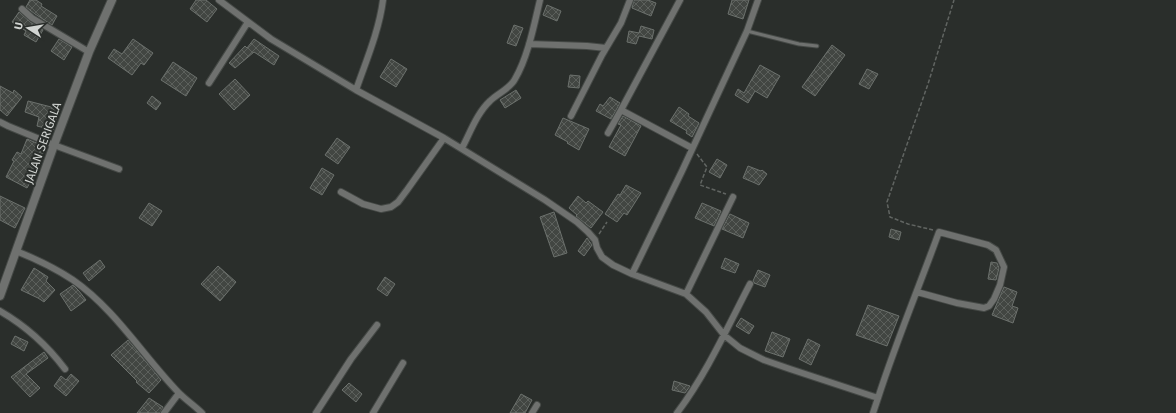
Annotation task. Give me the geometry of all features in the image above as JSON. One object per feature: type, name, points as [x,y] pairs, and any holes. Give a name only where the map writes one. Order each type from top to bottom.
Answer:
[{"type":"street","name":"JALAN SERIGALA","points":[[0,296],[89,52],[112,0]]},
{"type":"street","points":[[219,0],[276,43],[356,90],[462,148],[545,200],[577,222],[595,240],[602,257],[613,265],[632,274],[686,294],[706,312],[724,335],[740,348],[764,360],[820,380],[878,398]]},
{"type":"street","points":[[356,90],[376,34],[382,11],[383,0]]},
{"type":"street","points":[[462,148],[484,107],[495,96],[509,87],[515,80],[526,56],[540,0]]},
{"type":"street","points":[[571,116],[606,48],[621,23],[630,0]]},
{"type":"street","points":[[608,133],[680,0]]},
{"type":"street","points":[[632,274],[747,31],[758,0]]},
{"type":"street","points":[[22,9],[32,18],[89,52]]},
{"type":"street","points":[[209,83],[248,22]]},
{"type":"street","points":[[529,44],[606,48]]},
{"type":"street","points":[[621,110],[692,148]]},
{"type":"street","points":[[0,122],[54,145],[119,169]]},
{"type":"street","points":[[341,192],[363,204],[381,209],[391,207],[398,202],[444,138]]},
{"type":"street","points":[[686,294],[733,197]]},
{"type":"street","points":[[873,413],[892,356],[938,232],[988,245],[996,250],[1004,266],[1000,285],[994,300],[989,306],[984,308],[957,303],[917,292]]},
{"type":"street","points":[[16,251],[40,261],[58,271],[74,281],[92,296],[122,326],[180,394],[202,413]]},
{"type":"street","points":[[677,413],[691,394],[750,284]]},
{"type":"street","points":[[0,311],[39,338],[55,355],[65,369]]},
{"type":"street","points":[[316,413],[351,359],[377,325]]},
{"type":"street","points":[[373,413],[403,363]]},
{"type":"street","points":[[164,413],[180,394]]},
{"type":"street","points":[[532,413],[537,404]]},
{"type":"lane","points":[[747,31],[799,44],[817,46]]},
{"type":"path","points":[[938,232],[908,224],[890,217],[887,202],[928,84],[954,0]]},
{"type":"path","points":[[692,148],[707,167],[700,185],[733,197]]},
{"type":"path","points":[[595,240],[608,222]]},
{"type":"building","points":[[30,0],[36,0],[42,4],[41,6],[57,16],[52,25],[26,7]]},
{"type":"building","points":[[196,0],[206,0],[217,9],[207,22],[190,9]]},
{"type":"building","points":[[634,0],[648,0],[656,3],[651,16],[632,8]]},
{"type":"building","points":[[732,0],[749,0],[743,19],[728,14]]},
{"type":"building","points":[[547,5],[561,11],[557,21],[543,15]]},
{"type":"building","points":[[19,12],[43,30],[36,42],[24,35],[26,31],[12,22]]},
{"type":"building","points":[[514,25],[523,28],[516,46],[507,43]]},
{"type":"building","points":[[641,26],[654,30],[652,39],[639,36],[636,44],[627,42],[629,31],[639,33]]},
{"type":"building","points":[[59,39],[72,47],[64,60],[51,51]]},
{"type":"building","points":[[133,39],[153,53],[144,65],[141,63],[132,75],[108,58],[114,49],[122,54]]},
{"type":"building","points":[[254,39],[279,56],[274,65],[254,52],[235,68],[229,63],[245,46],[247,48]]},
{"type":"building","points":[[832,45],[845,55],[815,96],[802,87]]},
{"type":"building","points":[[391,59],[407,69],[396,87],[380,77]]},
{"type":"building","points":[[173,62],[197,78],[186,96],[161,80]]},
{"type":"building","points":[[760,65],[780,76],[767,98],[755,91],[748,103],[735,95],[738,89],[744,93]]},
{"type":"building","points":[[867,69],[878,74],[869,89],[859,84]]},
{"type":"building","points":[[570,75],[580,76],[579,88],[568,87]]},
{"type":"building","points":[[235,79],[250,95],[234,110],[219,94]]},
{"type":"building","points":[[0,86],[13,93],[14,90],[22,97],[7,116],[0,110]]},
{"type":"building","points":[[516,90],[521,98],[505,108],[500,100]]},
{"type":"building","points":[[152,96],[161,103],[156,110],[147,103]]},
{"type":"building","points":[[610,97],[620,103],[611,119],[596,111],[600,104],[603,106]]},
{"type":"building","points":[[28,101],[59,109],[53,130],[37,126],[39,117],[25,112]]},
{"type":"building","points":[[679,107],[689,114],[688,116],[699,123],[692,137],[686,133],[687,131],[670,121]]},
{"type":"building","points":[[623,116],[641,126],[625,156],[609,147],[621,125],[618,124]]},
{"type":"building","points":[[563,118],[589,129],[579,150],[555,135]]},
{"type":"building","points":[[337,138],[350,147],[338,164],[325,155]]},
{"type":"building","points":[[27,139],[46,147],[31,173],[34,175],[27,188],[6,177],[14,161],[12,160],[17,152],[21,154]]},
{"type":"building","points":[[717,159],[727,165],[720,178],[709,172]]},
{"type":"building","points":[[748,166],[761,171],[762,170],[767,174],[759,185],[743,178]]},
{"type":"building","points":[[322,168],[334,175],[322,195],[310,188]]},
{"type":"building","points":[[626,185],[641,193],[627,215],[624,213],[617,222],[605,214],[618,194],[620,195]]},
{"type":"building","points":[[0,196],[25,208],[15,228],[0,220]]},
{"type":"building","points":[[578,196],[586,203],[588,201],[603,212],[591,228],[576,216],[577,215],[569,208]]},
{"type":"building","points":[[149,203],[162,211],[152,226],[139,218]]},
{"type":"building","points":[[702,203],[721,211],[714,226],[695,218]]},
{"type":"building","points":[[554,212],[567,253],[554,257],[540,217]]},
{"type":"building","points":[[730,214],[749,223],[743,238],[722,229]]},
{"type":"building","points":[[891,229],[901,232],[899,240],[889,237]]},
{"type":"building","points":[[587,238],[592,245],[584,256],[578,251]]},
{"type":"building","points":[[725,258],[739,264],[735,273],[721,268]]},
{"type":"building","points":[[100,260],[105,267],[89,281],[83,273]]},
{"type":"building","points":[[991,262],[997,263],[999,268],[996,280],[988,279]]},
{"type":"building","points":[[218,266],[236,282],[220,301],[201,284]]},
{"type":"building","points":[[34,268],[48,277],[46,281],[55,290],[44,302],[21,290]]},
{"type":"building","points":[[758,270],[770,275],[765,287],[754,283],[753,281]]},
{"type":"building","points":[[385,277],[395,284],[387,296],[377,289]]},
{"type":"building","points":[[73,285],[86,300],[71,311],[60,294]]},
{"type":"building","points":[[1004,287],[1017,292],[1012,306],[1018,308],[1013,323],[992,315]]},
{"type":"building","points":[[868,305],[899,316],[887,346],[856,335]]},
{"type":"building","points":[[741,318],[754,326],[749,334],[736,326]]},
{"type":"building","points":[[772,332],[790,339],[783,357],[765,351]]},
{"type":"building","points":[[15,336],[28,342],[24,351],[11,344]]},
{"type":"building","points":[[808,339],[820,345],[811,365],[799,359]]},
{"type":"building","points":[[128,340],[161,380],[149,393],[136,382],[137,381],[111,355]]},
{"type":"building","points":[[44,352],[48,358],[26,374],[40,388],[30,397],[11,377]]},
{"type":"building","points":[[71,374],[79,381],[66,396],[54,386],[61,376],[66,380]]},
{"type":"building","points":[[674,381],[690,386],[685,393],[672,390]]},
{"type":"building","points":[[349,383],[362,394],[356,402],[342,390]]},
{"type":"building","points":[[521,394],[532,400],[525,413],[510,413]]},
{"type":"building","points":[[149,398],[163,407],[160,413],[137,413]]}]
